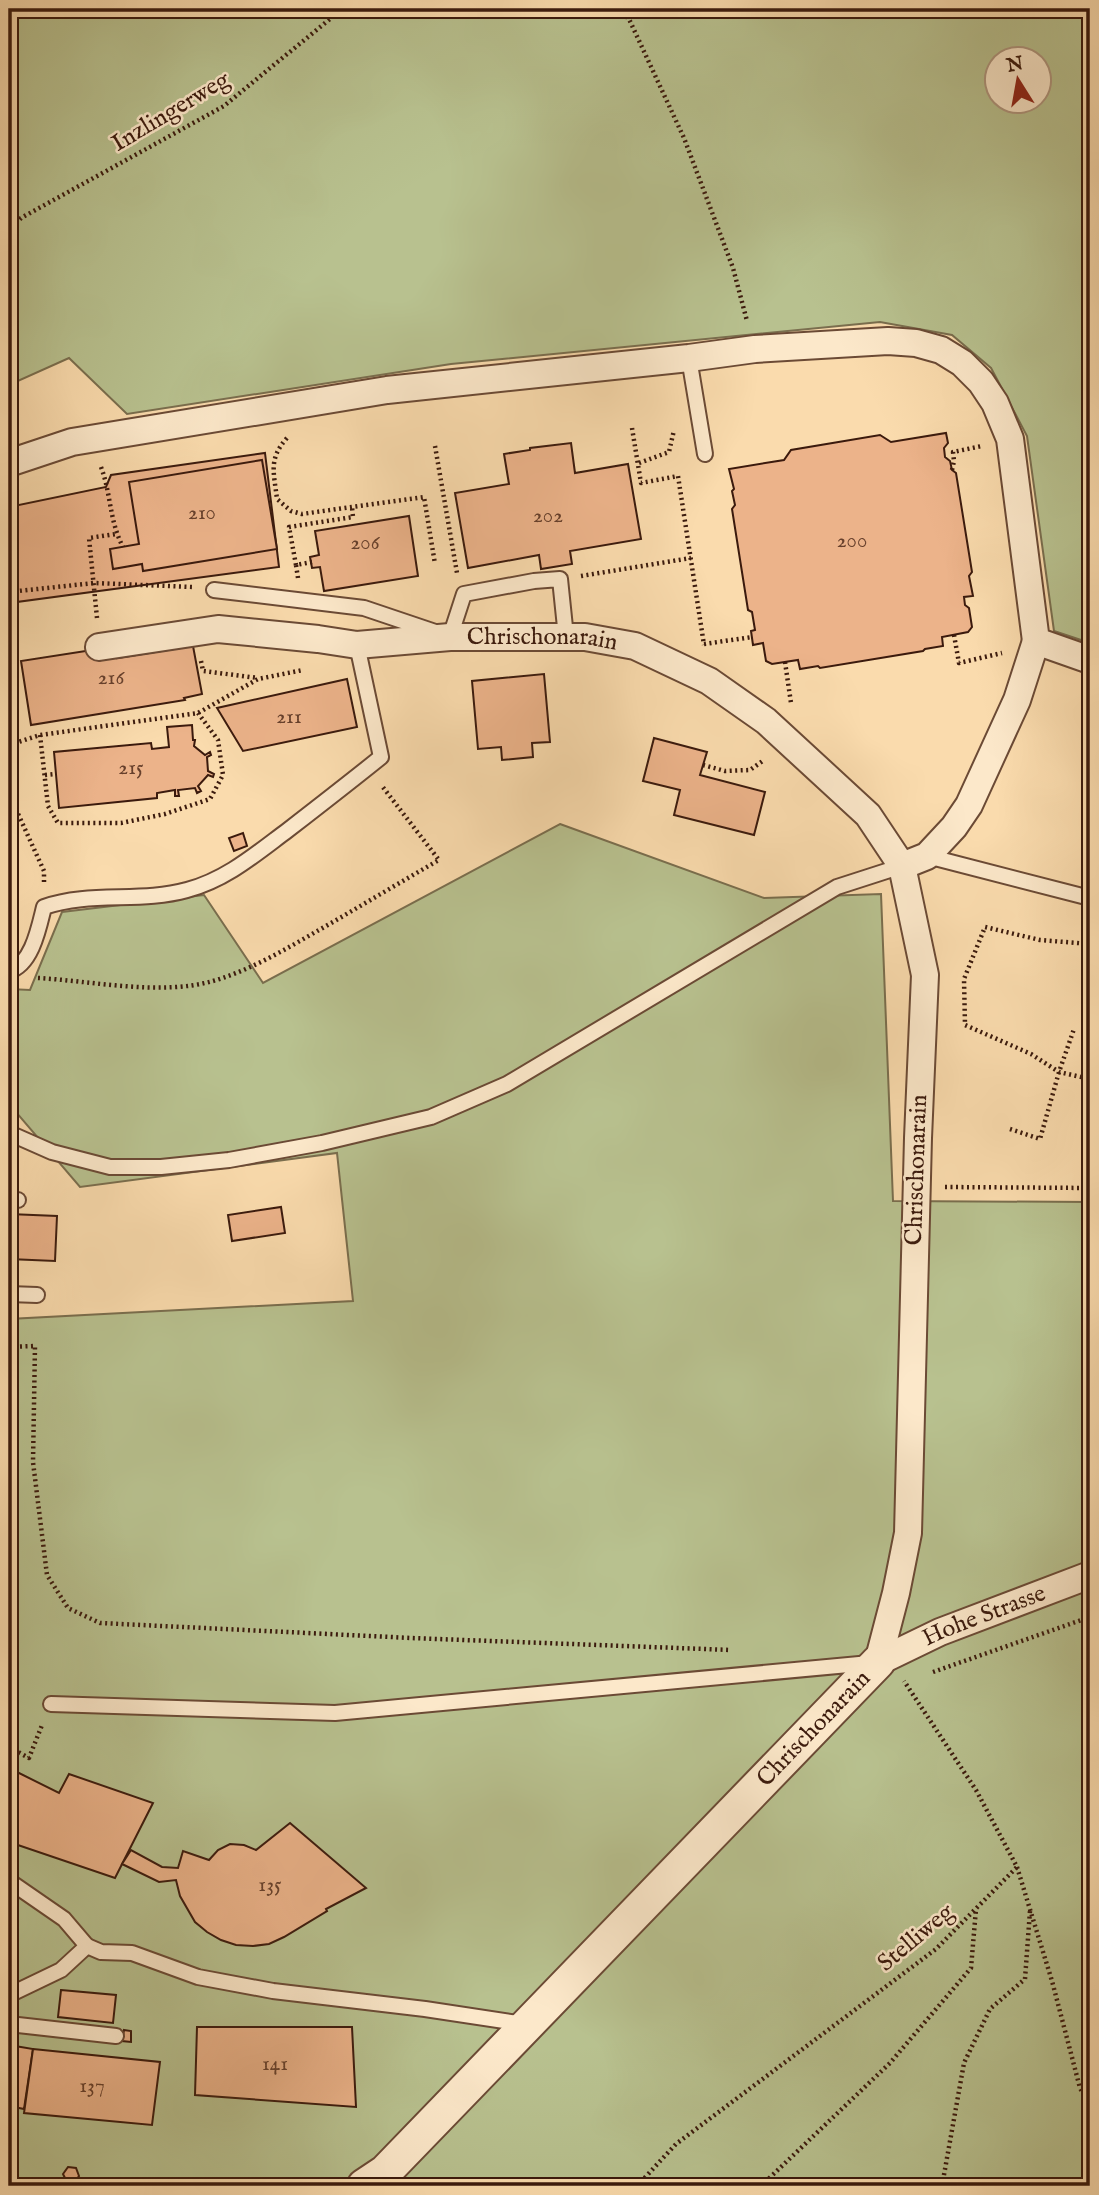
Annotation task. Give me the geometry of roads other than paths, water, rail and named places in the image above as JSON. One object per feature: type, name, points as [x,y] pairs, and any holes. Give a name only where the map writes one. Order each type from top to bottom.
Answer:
[{"type":"street","points":[[9,463],[72,442],[387,390],[755,349],[888,341],[916,343],[941,350],[962,363],[981,382],[995,403],[1010,439],[1036,642],[1017,700],[969,805],[954,827],[926,856],[902,866]]},
{"type":"street","name":"Chrischonarain","points":[[99,647],[218,629],[357,645],[450,638],[585,637],[635,646],[709,681],[766,721],[868,815],[902,866],[925,975],[916,1187],[908,1533],[878,1662],[385,2172],[364,2186]]},
{"type":"street","points":[[1036,642],[1090,660]]},
{"type":"street","name":"Hohe Strasse","points":[[878,1662],[940,1632],[1090,1575]]},
{"type":"lane","points":[[688,358],[705,454]]},
{"type":"lane","points":[[214,590],[364,608],[450,638],[464,594],[560,579],[566,637]]},
{"type":"lane","points":[[9,971],[22,962],[34,943],[44,907],[55,903],[156,896],[202,885],[234,870],[381,758],[357,645]]},
{"type":"lane","points":[[926,856],[1090,898]]},
{"type":"lane","points":[[9,1133],[52,1152],[110,1167],[162,1167],[229,1160],[322,1143],[431,1116],[508,1084],[837,887],[902,866]]},
{"type":"lane","points":[[9,1294],[37,1295]]},
{"type":"lane","points":[[51,1704],[335,1713],[878,1662]]},
{"type":"lane","points":[[9,1881],[64,1919],[87,1946],[101,1952],[132,1953],[198,1977],[273,1991],[526,2024]]},
{"type":"lane","points":[[9,1995],[61,1970],[87,1946]]},
{"type":"lane","points":[[9,2024],[116,2036]]}]
